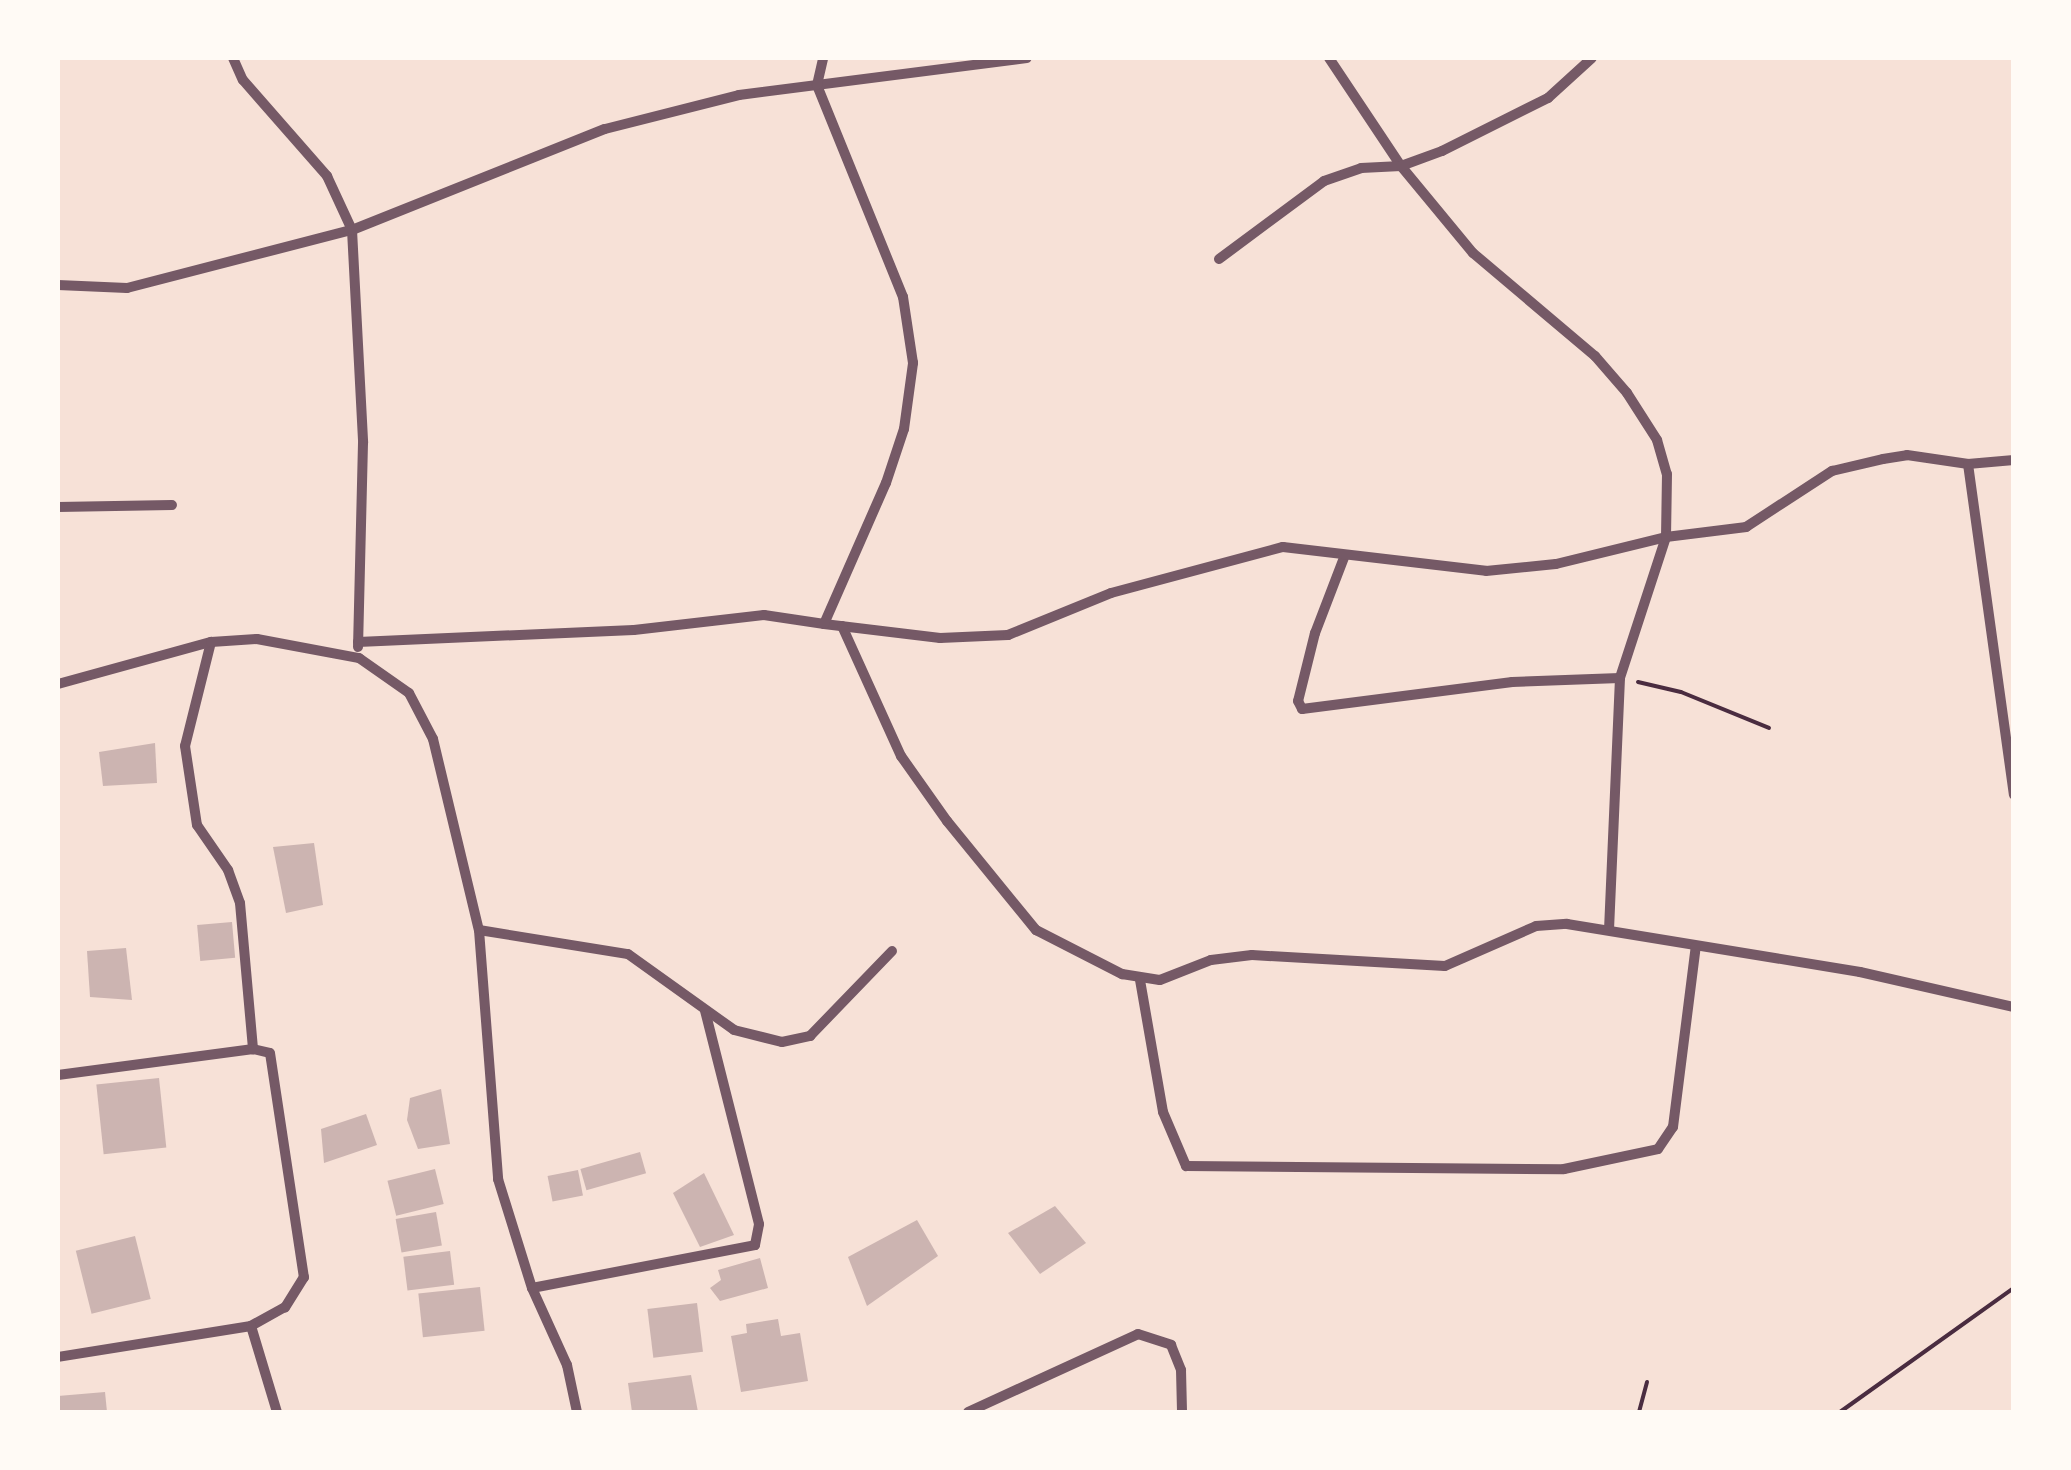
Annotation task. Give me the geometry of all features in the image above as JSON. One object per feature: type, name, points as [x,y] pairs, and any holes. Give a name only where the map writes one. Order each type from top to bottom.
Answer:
[{"type":"street","points":[[233,58],[244,80],[327,176],[352,230],[363,443],[359,658]]},
{"type":"street","points":[[823,58],[817,85],[903,297],[914,363],[904,429],[886,483],[824,624]]},
{"type":"street","points":[[58,284],[128,288],[352,230],[605,129],[739,96],[1027,58]]},
{"type":"street","points":[[1329,58],[1402,166],[1473,253],[1595,356],[1627,393],[1657,440],[1668,474],[1666,537],[1620,678],[1610,930]]},
{"type":"street","points":[[1219,259],[1324,181],[1361,168],[1402,166],[1548,98],[1592,58]]},
{"type":"street","points":[[358,642],[634,630],[764,614],[842,626],[987,638],[1239,555],[1283,547],[1486,571],[1556,564],[1666,537],[1746,527],[1832,471],[1883,458],[1907,455],[1968,464],[2013,459]]},
{"type":"street","points":[[1968,464],[2014,795]]},
{"type":"street","points":[[58,507],[172,504]]},
{"type":"street","points":[[1345,555],[1315,633],[1298,701],[1302,709],[1512,682],[1620,678]]},
{"type":"street","points":[[842,626],[918,784],[1036,930],[1140,980],[1176,978],[1211,960],[1252,955],[1446,966],[1536,926],[1610,930],[1860,972],[2014,1008]]},
{"type":"street","points":[[58,684],[211,642],[257,639],[359,658],[409,693],[424,716],[478,930],[498,1179],[532,1288],[567,1366],[577,1412]]},
{"type":"street","points":[[211,642],[185,746],[197,825],[228,870],[240,903],[253,1049]]},
{"type":"street","points":[[478,930],[628,954],[704,1009],[762,1041],[797,1040],[827,1020],[892,951]]},
{"type":"street","points":[[1140,980],[1162,1112],[1186,1166],[1564,1169],[1658,1149],[1672,1128],[1696,946]]},
{"type":"street","points":[[532,1288],[755,1246],[759,1224],[704,1009]]},
{"type":"street","points":[[58,1075],[253,1049],[270,1053],[304,1277],[285,1307],[250,1326],[58,1356]]},
{"type":"street","points":[[250,1326],[277,1412]]},
{"type":"street","points":[[968,1412],[1138,1334],[1171,1345],[1181,1370],[1182,1412]]},
{"type":"path","points":[[1620,678],[1681,692],[1769,728]]},
{"type":"path","points":[[1840,1412],[2014,1288]]},
{"type":"path","points":[[1640,1412],[1647,1382]]},
{"type":"building","points":[[155,743],[157,783],[103,786],[99,752]]},
{"type":"building","points":[[314,843],[323,905],[286,913],[273,847]]},
{"type":"building","points":[[232,922],[235,958],[200,961],[197,925]]},
{"type":"building","points":[[126,948],[132,1000],[90,997],[87,951]]},
{"type":"building","points":[[159,1078],[166,1148],[104,1154],[96,1085]]},
{"type":"building","points":[[441,1089],[450,1144],[418,1149],[407,1120],[410,1098]]},
{"type":"building","points":[[366,1114],[377,1145],[324,1163],[321,1129]]},
{"type":"building","points":[[640,1152],[646,1173],[586,1190],[580,1169]]},
{"type":"building","points":[[435,1169],[444,1204],[396,1216],[387,1181]]},
{"type":"building","points":[[578,1170],[583,1196],[553,1201],[548,1176]]},
{"type":"building","points":[[704,1173],[734,1235],[700,1247],[673,1193]]},
{"type":"building","points":[[1055,1206],[1086,1243],[1040,1274],[1008,1233]]},
{"type":"building","points":[[436,1212],[442,1245],[402,1253],[396,1219]]},
{"type":"building","points":[[917,1220],[938,1256],[867,1306],[848,1257]]},
{"type":"building","points":[[135,1236],[151,1299],[92,1314],[76,1251]]},
{"type":"building","points":[[450,1251],[454,1285],[407,1290],[403,1257]]},
{"type":"building","points":[[760,1258],[768,1288],[720,1301],[710,1288],[721,1280],[718,1270]]},
{"type":"building","points":[[480,1287],[485,1331],[423,1337],[418,1293]]},
{"type":"building","points":[[697,1303],[703,1352],[653,1358],[647,1309]]},
{"type":"building","points":[[778,1319],[781,1336],[800,1333],[808,1381],[741,1392],[731,1336],[747,1333],[746,1324]]},
{"type":"building","points":[[691,1375],[698,1412],[632,1412],[628,1383]]},
{"type":"building","points":[[105,1392],[107,1412],[58,1412],[58,1396]]}]
